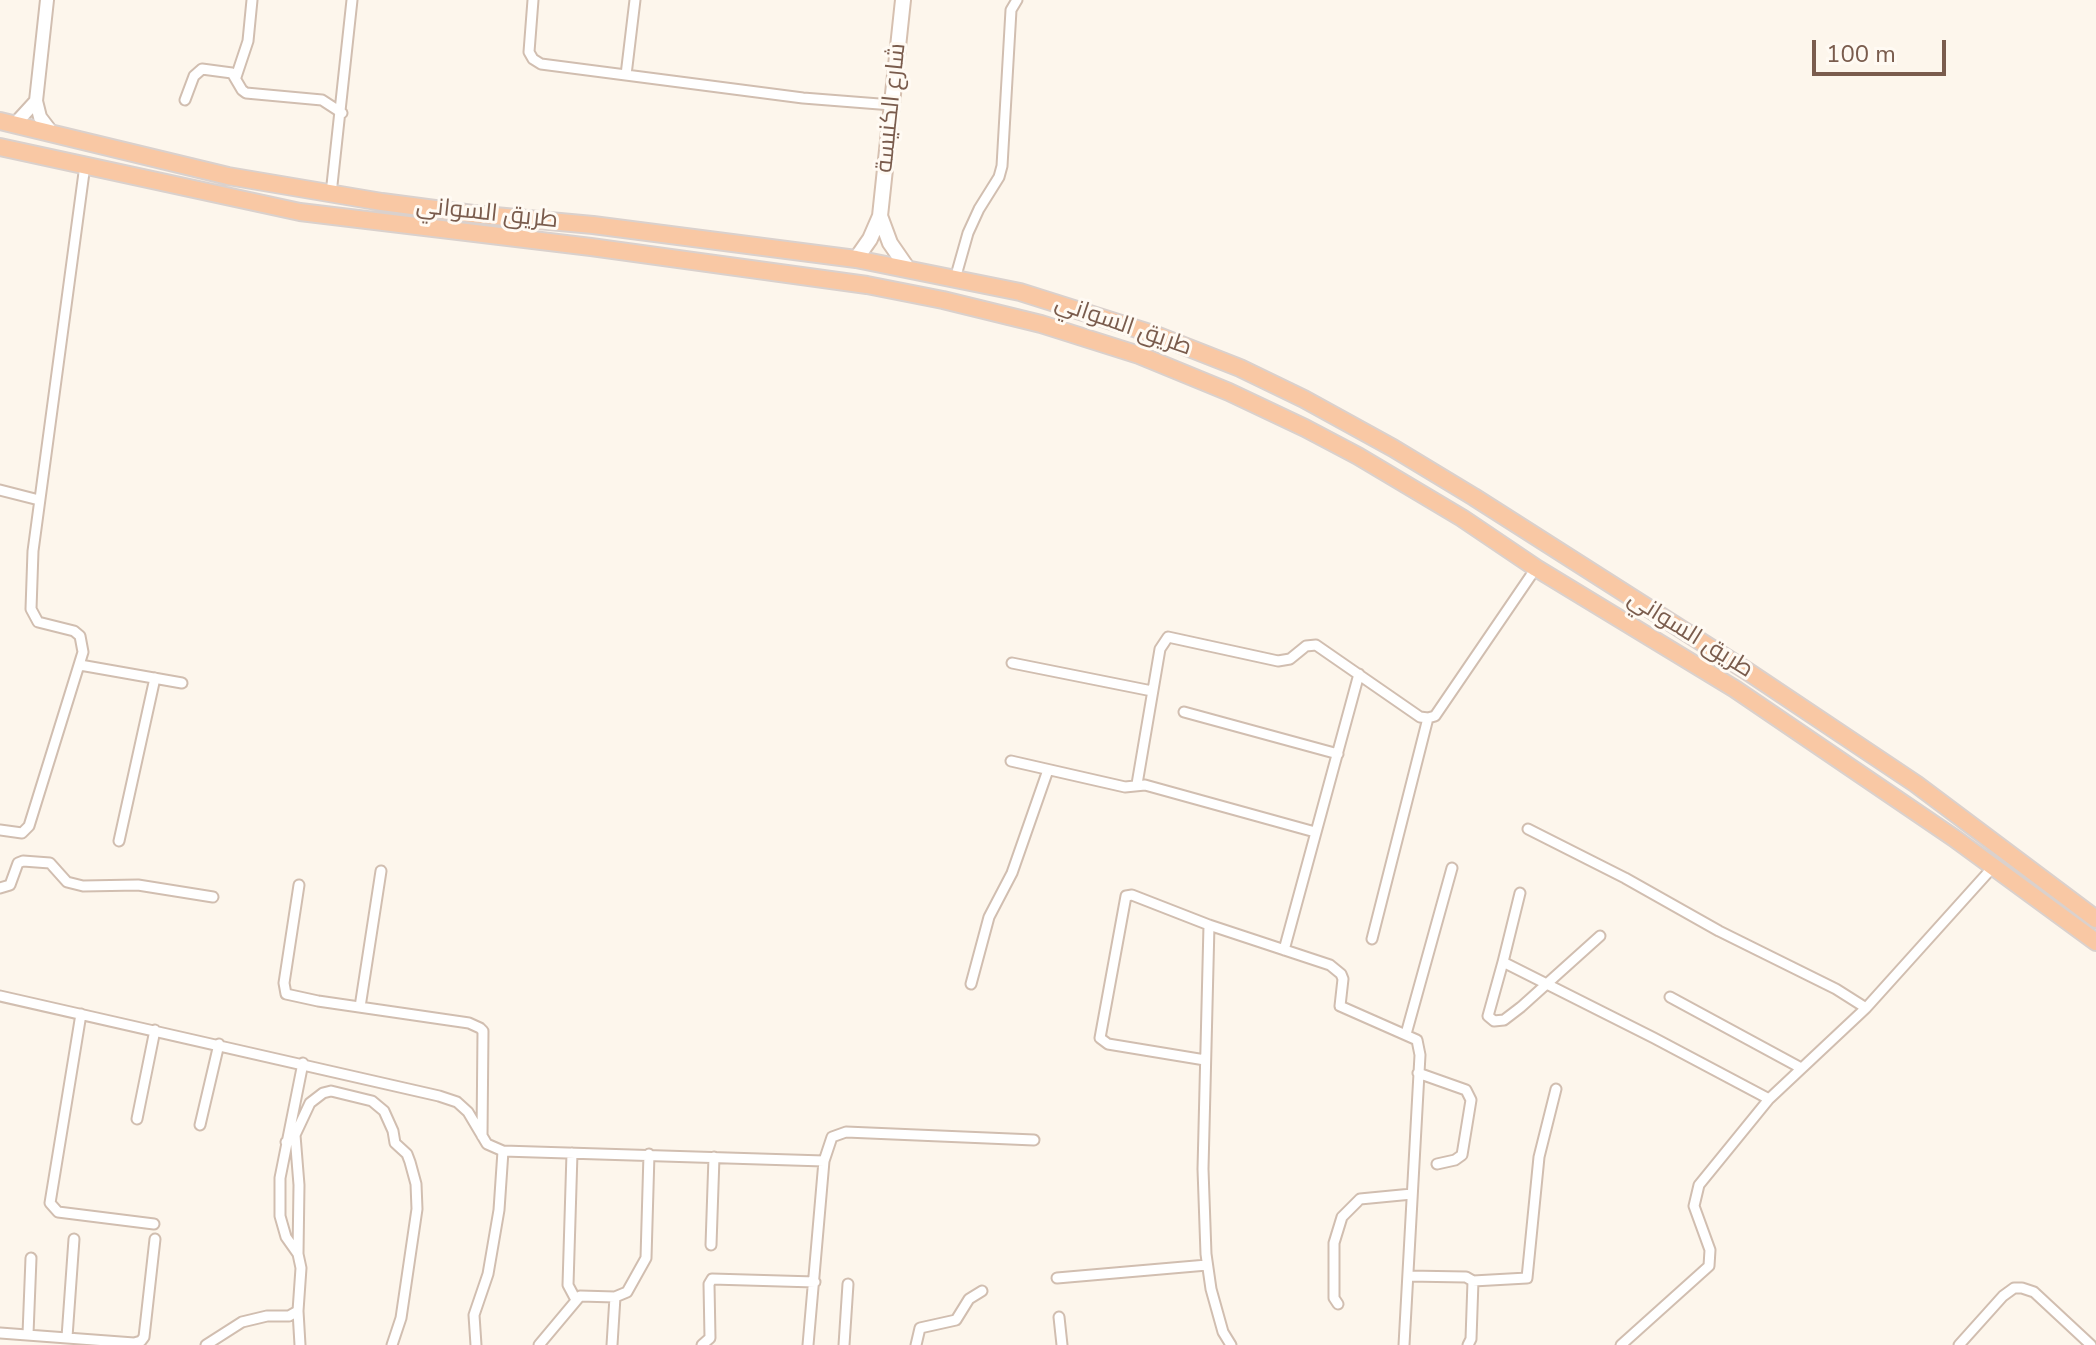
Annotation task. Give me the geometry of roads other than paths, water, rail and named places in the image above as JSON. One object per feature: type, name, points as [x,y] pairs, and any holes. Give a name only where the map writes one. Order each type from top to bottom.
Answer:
[{"type":"highway","name":"طريق السواني","points":[[7,123],[228,176],[331,194],[473,214],[593,225],[856,259],[1069,306],[1156,335],[1240,368],[1343,419],[1474,497],[1760,679],[1916,784],[2096,919]]},
{"type":"highway","name":"طريق السواني","points":[[0,147],[300,212],[591,247],[867,285],[1041,324],[1139,355],[1305,428],[1454,513],[1536,568],[1735,689],[2096,942]]},
{"type":"main road","name":"شارع الكنيسة","points":[[856,259],[870,239],[880,216],[903,0]]},
{"type":"main road","points":[[880,216],[890,243],[908,269]]},
{"type":"street","points":[[47,0],[36,101],[40,117],[53,134]]},
{"type":"street","points":[[236,77],[248,41],[252,0]]},
{"type":"street","points":[[331,194],[352,0]]},
{"type":"street","points":[[533,0],[529,52],[541,64],[803,98],[892,105]]},
{"type":"street","points":[[626,75],[635,0]]},
{"type":"street","points":[[955,279],[968,233],[1002,166],[1015,1]]},
{"type":"street","points":[[185,100],[197,71],[202,69],[232,73],[246,93],[322,100],[342,113]]},
{"type":"street","points":[[7,123],[36,101]]},
{"type":"street","points":[[0,830],[22,833],[29,826],[83,652],[80,636],[69,629],[38,622],[31,609],[39,500],[85,165]]},
{"type":"street","points":[[0,490],[39,500]]},
{"type":"street","points":[[1137,784],[1161,644],[1168,637],[1278,661],[1290,659],[1306,646],[1316,645],[1420,717],[1428,718],[1435,716],[1536,568]]},
{"type":"street","points":[[1012,663],[1152,691]]},
{"type":"street","points":[[80,665],[182,683]]},
{"type":"street","points":[[1284,950],[1359,674]]},
{"type":"street","points":[[119,841],[155,678]]},
{"type":"street","points":[[1184,712],[1338,754]]},
{"type":"street","points":[[1372,939],[1428,718]]},
{"type":"street","points":[[1011,761],[1125,787],[1137,784],[1315,832]]},
{"type":"street","points":[[971,984],[989,917],[1012,873],[1048,770]]},
{"type":"street","points":[[1528,829],[1625,878],[1719,931],[1836,989],[1866,1008]]},
{"type":"street","points":[[0,888],[10,885],[18,863],[23,861],[50,863],[67,882],[83,886],[138,885],[213,897]]},
{"type":"street","points":[[1621,1345],[1696,1281],[1709,1266],[1710,1250],[1694,1206],[1699,1185],[1769,1099],[1866,1008],[1993,867]]},
{"type":"street","points":[[1406,1034],[1452,868]]},
{"type":"street","points":[[360,1007],[381,871]]},
{"type":"street","points":[[299,885],[284,983],[286,994],[469,1023],[480,1028],[483,1046],[482,1136]]},
{"type":"street","points":[[1520,893],[1488,1016],[1494,1021],[1504,1020],[1600,936]]},
{"type":"street","points":[[1205,1060],[1108,1044],[1100,1038],[1126,896],[1132,895],[1337,969],[1343,979],[1340,1006],[1417,1040],[1418,1073],[1404,1345]]},
{"type":"street","points":[[1209,925],[1203,1169],[1207,1265],[1211,1289],[1229,1344]]},
{"type":"street","points":[[1503,962],[1769,1099]]},
{"type":"street","points":[[0,996],[303,1063],[457,1102],[468,1112],[487,1144],[503,1151],[824,1161]]},
{"type":"street","points":[[1670,997],[1801,1068]]},
{"type":"street","points":[[81,1014],[50,1203],[58,1212],[154,1224]]},
{"type":"street","points":[[137,1119],[155,1030]]},
{"type":"street","points":[[200,1125],[219,1044]]},
{"type":"street","points":[[298,1254],[286,1237],[280,1216],[280,1178],[303,1063]]},
{"type":"street","points":[[1418,1073],[1466,1090],[1471,1100],[1462,1155],[1437,1164]]},
{"type":"street","points":[[1408,1276],[1466,1277],[1473,1281],[1527,1278],[1539,1157],[1556,1089]]},
{"type":"street","points":[[286,1142],[295,1135],[310,1103],[331,1091],[372,1101],[384,1111],[395,1143],[407,1154],[416,1184],[417,1209],[401,1318],[392,1345]]},
{"type":"street","points":[[808,1345],[824,1161],[832,1137],[846,1132],[1034,1140]]},
{"type":"street","points":[[295,1135],[299,1185],[300,1345]]},
{"type":"street","points":[[476,1345],[474,1315],[488,1274],[499,1210],[503,1151]]},
{"type":"street","points":[[572,1153],[568,1285],[576,1300]]},
{"type":"street","points":[[539,1345],[583,1295],[615,1297],[627,1292],[646,1258],[649,1154]]},
{"type":"street","points":[[711,1245],[714,1157]]},
{"type":"street","points":[[1338,1304],[1334,1298],[1334,1243],[1342,1217],[1360,1199],[1412,1194]]},
{"type":"street","points":[[67,1337],[74,1239]]},
{"type":"street","points":[[0,1333],[141,1341],[144,1337],[155,1239]]},
{"type":"street","points":[[28,1334],[31,1258]]},
{"type":"street","points":[[1057,1278],[1207,1265]]},
{"type":"street","points":[[702,1345],[710,1338],[709,1284],[715,1277],[815,1282]]},
{"type":"street","points":[[1468,1345],[1471,1339],[1473,1281]]},
{"type":"street","points":[[844,1345],[848,1284]]},
{"type":"street","points":[[1959,1345],[2014,1288],[2034,1292],[2091,1345]]},
{"type":"street","points":[[916,1345],[920,1328],[956,1320],[969,1299],[982,1291]]},
{"type":"street","points":[[612,1345],[615,1297]]},
{"type":"street","points":[[206,1345],[242,1322],[267,1316],[289,1316],[298,1311]]},
{"type":"street","points":[[1059,1317],[1062,1345]]}]
